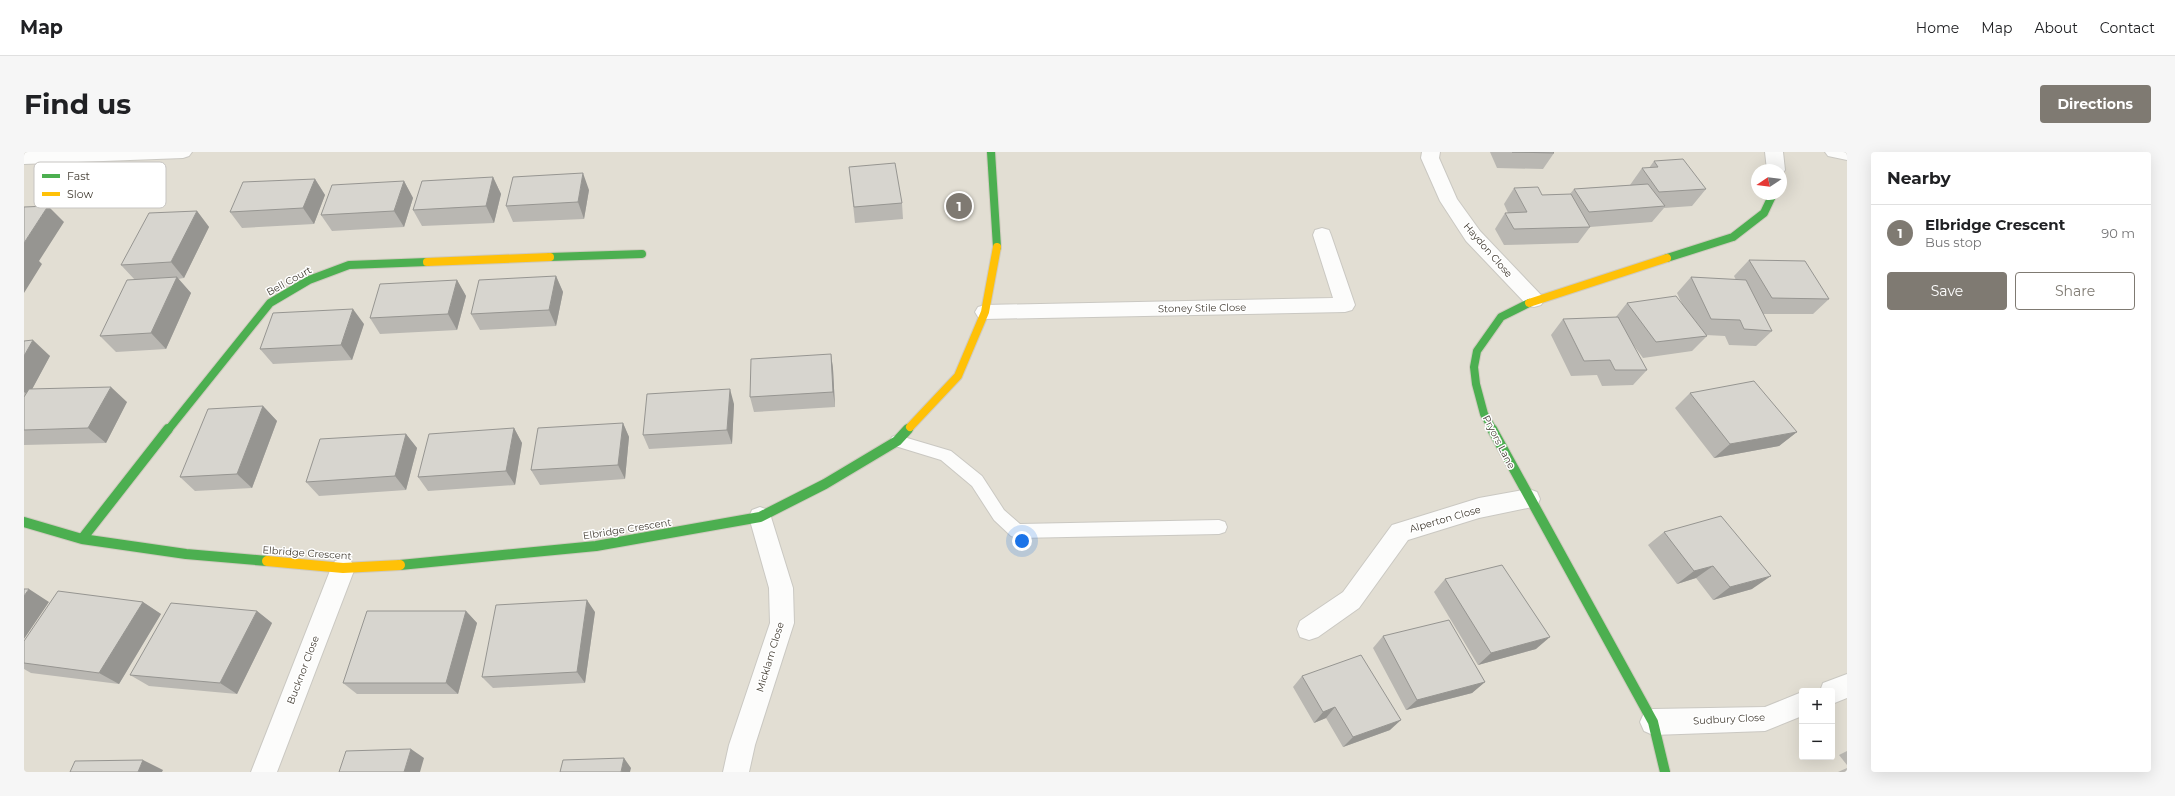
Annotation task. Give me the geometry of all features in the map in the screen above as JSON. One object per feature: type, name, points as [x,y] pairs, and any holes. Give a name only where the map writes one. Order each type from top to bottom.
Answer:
[{"type":"street","points":[[24,158],[183,152]]},
{"type":"street","name":"Elbridge Crescent","points":[[24,522],[82,539],[186,554],[343,568],[429,564],[596,546],[760,517],[825,484],[897,441],[958,376],[985,312],[998,241],[991,152]]},
{"type":"street","name":"Haydon Close","points":[[1431,152],[1430,158],[1449,201],[1473,236],[1534,300]]},
{"type":"street","points":[[1774,152],[1775,164]]},
{"type":"street","points":[[1834,152],[1847,154]]},
{"type":"street","name":"Pryors Lane","points":[[1665,772],[1653,722],[1528,499],[1484,414],[1476,384],[1474,367],[1477,351],[1501,317],[1534,300],[1733,237],[1764,213],[1770,200]]},
{"type":"street","name":"Stoney Stile Close","points":[[985,312],[1345,305],[1322,236]]},
{"type":"street","name":"Bell Court","points":[[82,539],[270,303],[309,280],[350,265],[642,254]]},
{"type":"street","name":"Alperton Close","points":[[1309,629],[1351,600],[1400,532],[1478,508],[1528,499]]},
{"type":"street","name":"Micklam Close","points":[[736,772],[742,745],[782,623],[781,588],[760,517]]},
{"type":"street","name":"Bucknor Close","points":[[264,772],[343,568]]},
{"type":"street","points":[[1835,691],[1847,686]]},
{"type":"street","name":"Sudbury Close","points":[[1653,722],[1765,718],[1799,705]]},
{"type":"lane","points":[[897,441],[946,455],[977,481],[998,515],[1017,531],[1219,527]]},
{"type":"shaded area","points":[[24,152],[1847,152],[1847,772],[24,772]]},
{"type":"building","points":[[1512,152],[1553,152],[1554,153]]},
{"type":"building","points":[[1683,159],[1706,189],[1659,192],[1642,168],[1658,167],[1654,161]]},
{"type":"building","points":[[895,163],[902,203],[854,207],[849,167]]},
{"type":"building","points":[[583,173],[578,202],[506,206],[513,177]]},
{"type":"building","points":[[493,177],[486,206],[413,210],[422,181]]},
{"type":"building","points":[[315,179],[303,208],[230,212],[243,182]]},
{"type":"building","points":[[404,181],[394,211],[321,215],[332,185]]},
{"type":"building","points":[[1648,184],[1665,206],[1589,212],[1574,189]]},
{"type":"building","points":[[1538,187],[1542,195],[1571,194],[1590,227],[1514,229],[1505,213],[1527,212],[1514,188]]},
{"type":"building","points":[[24,207],[47,208],[24,243]]},
{"type":"building","points":[[197,211],[171,262],[121,265],[149,213]]},
{"type":"building","points":[[1749,260],[1805,261],[1829,299],[1772,298]]},
{"type":"building","points":[[556,276],[549,310],[471,314],[479,280]]},
{"type":"building","points":[[177,277],[151,333],[100,336],[127,280]]},
{"type":"building","points":[[1691,277],[1746,280],[1772,331],[1744,329],[1740,320],[1711,319]]},
{"type":"building","points":[[457,280],[448,314],[370,318],[380,284]]},
{"type":"building","points":[[1676,296],[1707,336],[1656,342],[1627,303]]},
{"type":"building","points":[[353,309],[341,345],[260,349],[273,313]]},
{"type":"building","points":[[1618,317],[1647,370],[1615,370],[1610,360],[1584,361],[1563,319]]},
{"type":"building","points":[[33,340],[24,356],[24,341]]},
{"type":"building","points":[[831,354],[833,392],[750,397],[751,359]]},
{"type":"building","points":[[1754,381],[1797,432],[1730,444],[1690,393]]},
{"type":"building","points":[[111,387],[88,428],[24,430],[24,397],[29,389]]},
{"type":"building","points":[[730,389],[727,430],[643,435],[647,394]]},
{"type":"building","points":[[263,406],[237,474],[180,477],[208,409]]},
{"type":"building","points":[[623,423],[618,465],[531,470],[538,428]]},
{"type":"building","points":[[514,428],[506,471],[418,477],[429,434]]},
{"type":"building","points":[[406,434],[395,476],[306,482],[320,439]]},
{"type":"building","points":[[1721,516],[1771,576],[1730,587],[1713,566],[1694,571],[1664,532]]},
{"type":"building","points":[[1502,565],[1550,637],[1491,653],[1445,579]]},
{"type":"building","points":[[24,589],[29,589],[24,596]]},
{"type":"building","points":[[58,591],[143,602],[99,673],[24,663],[24,641]]},
{"type":"building","points":[[587,600],[577,672],[482,677],[496,605]]},
{"type":"building","points":[[171,603],[257,611],[220,683],[130,675]]},
{"type":"building","points":[[367,611],[466,611],[446,683],[343,683]]},
{"type":"building","points":[[1449,620],[1485,682],[1417,700],[1383,636]]},
{"type":"building","points":[[1361,655],[1401,720],[1353,737],[1335,707],[1323,712],[1302,676]]},
{"type":"building","points":[[411,749],[404,772],[339,772],[346,751]]},
{"type":"building","points":[[624,758],[621,772],[560,772],[563,760]]},
{"type":"building","points":[[143,760],[138,772],[70,772],[75,761]]},
{"type":"traffic: fast","points":[[991,152],[997,247]]},
{"type":"traffic: fast","points":[[1667,258],[1733,237],[1764,213],[1770,200]]},
{"type":"traffic: fast","points":[[550,257],[642,254]]},
{"type":"traffic: fast","points":[[82,539],[244,333],[270,303],[309,280],[349,265],[427,262]]},
{"type":"traffic: fast","points":[[1529,303],[1501,317],[1477,351],[1474,367],[1476,384],[1484,414],[1653,722],[1665,772]]},
{"type":"traffic: fast","points":[[400,565],[596,546],[760,517],[825,484],[897,441],[910,427]]},
{"type":"traffic: fast","points":[[24,522],[82,539],[186,554],[267,561]]},
{"type":"traffic: slow","points":[[910,427],[958,376],[985,312],[997,247]]},
{"type":"traffic: slow","points":[[427,262],[550,257]]},
{"type":"traffic: slow","points":[[1529,303],[1667,258]]},
{"type":"traffic: slow","points":[[267,561],[343,568],[400,565]]},
{"type":"place","name":"Elbridge Crescent","points":[[959,206]]}]
